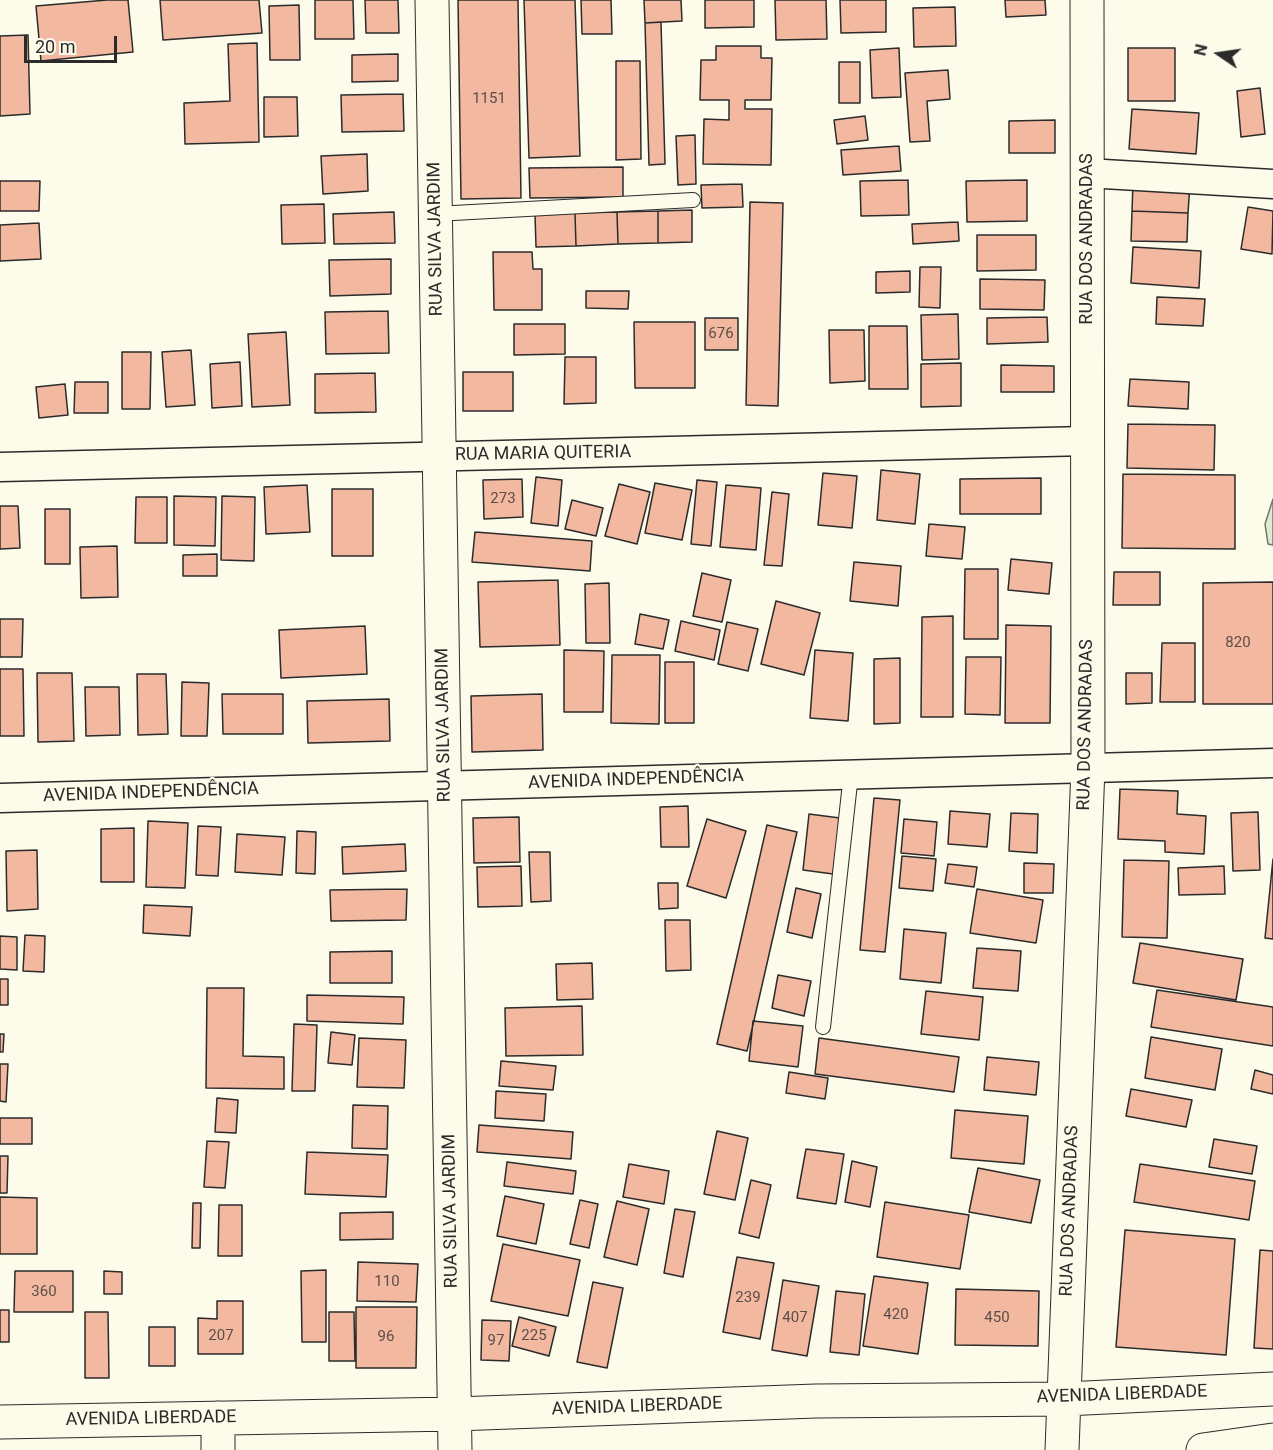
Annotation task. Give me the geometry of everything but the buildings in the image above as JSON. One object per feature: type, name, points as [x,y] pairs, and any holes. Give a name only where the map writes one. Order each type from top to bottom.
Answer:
[{"type":"street","name":"RUA SILVA JARDIM","points":[[432,0],[455,1450]]},
{"type":"street","name":"RUA DOS ANDRADAS","points":[[1062,1450],[1088,767],[1087,0]]},
{"type":"street","points":[[1087,173],[1273,184]]},
{"type":"street","name":"RUA MARIA QUITERIA","points":[[0,467],[1087,441]]},
{"type":"street","name":"AVENIDA INDEPENDÊNCIA","points":[[0,798],[1273,763]]},
{"type":"street","name":"AVENIDA LIBERDADE","points":[[0,1422],[454,1414],[816,1401],[1065,1399],[1273,1389]]},
{"type":"street","points":[[218,1418],[218,1450]]},
{"type":"street","points":[[1203,1450],[1273,1440]]},
{"type":"lane","points":[[435,213],[693,200]]},
{"type":"lane","points":[[823,1027],[851,774]]},
{"type":"green space","points":[[1273,499],[1273,545],[1268,544],[1265,524]]}]
